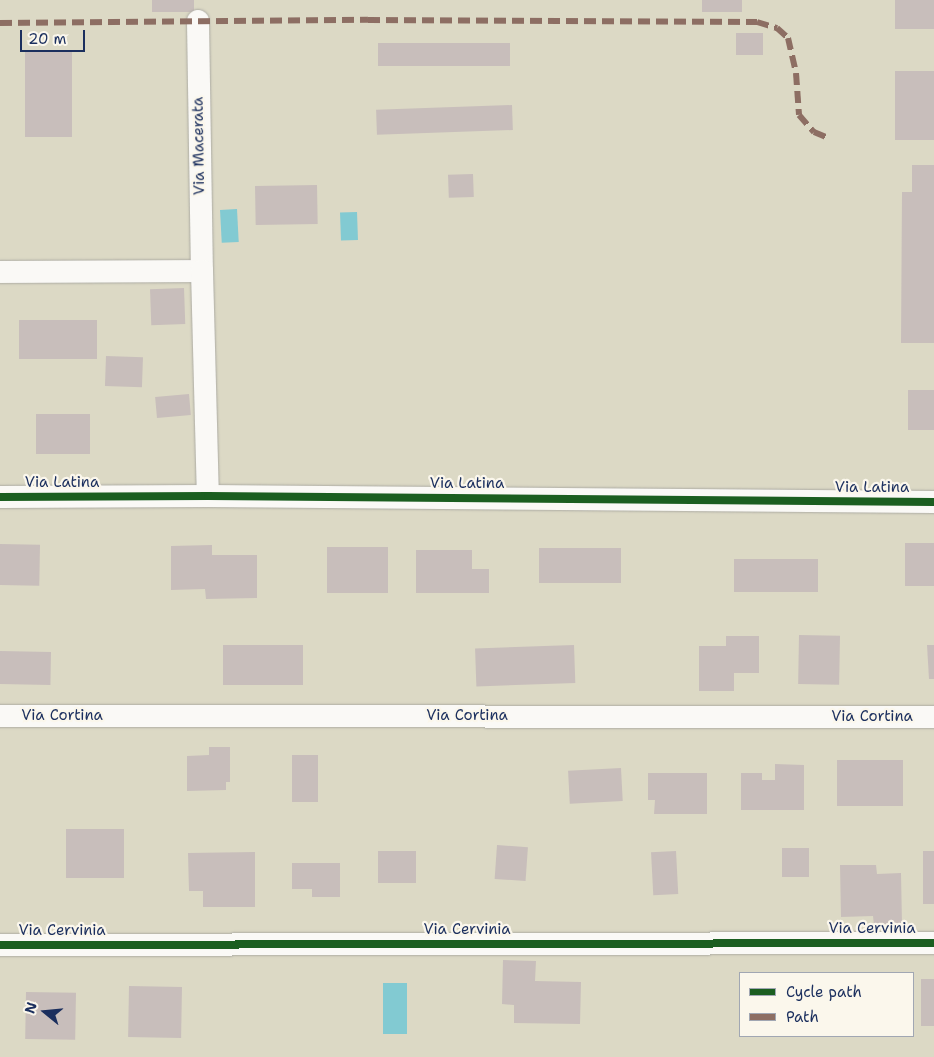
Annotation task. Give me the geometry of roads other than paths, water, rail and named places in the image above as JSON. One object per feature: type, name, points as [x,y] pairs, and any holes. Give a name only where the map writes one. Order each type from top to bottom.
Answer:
[{"type":"street","name":"Via Macerata","points":[[198,21],[208,496]]},
{"type":"street","points":[[0,272],[202,271]]},
{"type":"street","name":"Via Latina","points":[[0,497],[208,496],[934,502]]},
{"type":"street","name":"Via Cortina","points":[[0,716],[934,717]]},
{"type":"street","name":"Via Cervinia","points":[[0,945],[934,943]]},
{"type":"water","points":[[237,209],[239,242],[222,243],[220,210]]},
{"type":"water","points":[[357,212],[358,240],[341,241],[340,213]]},
{"type":"water","points":[[383,983],[407,983],[407,1034],[383,1034]]}]
